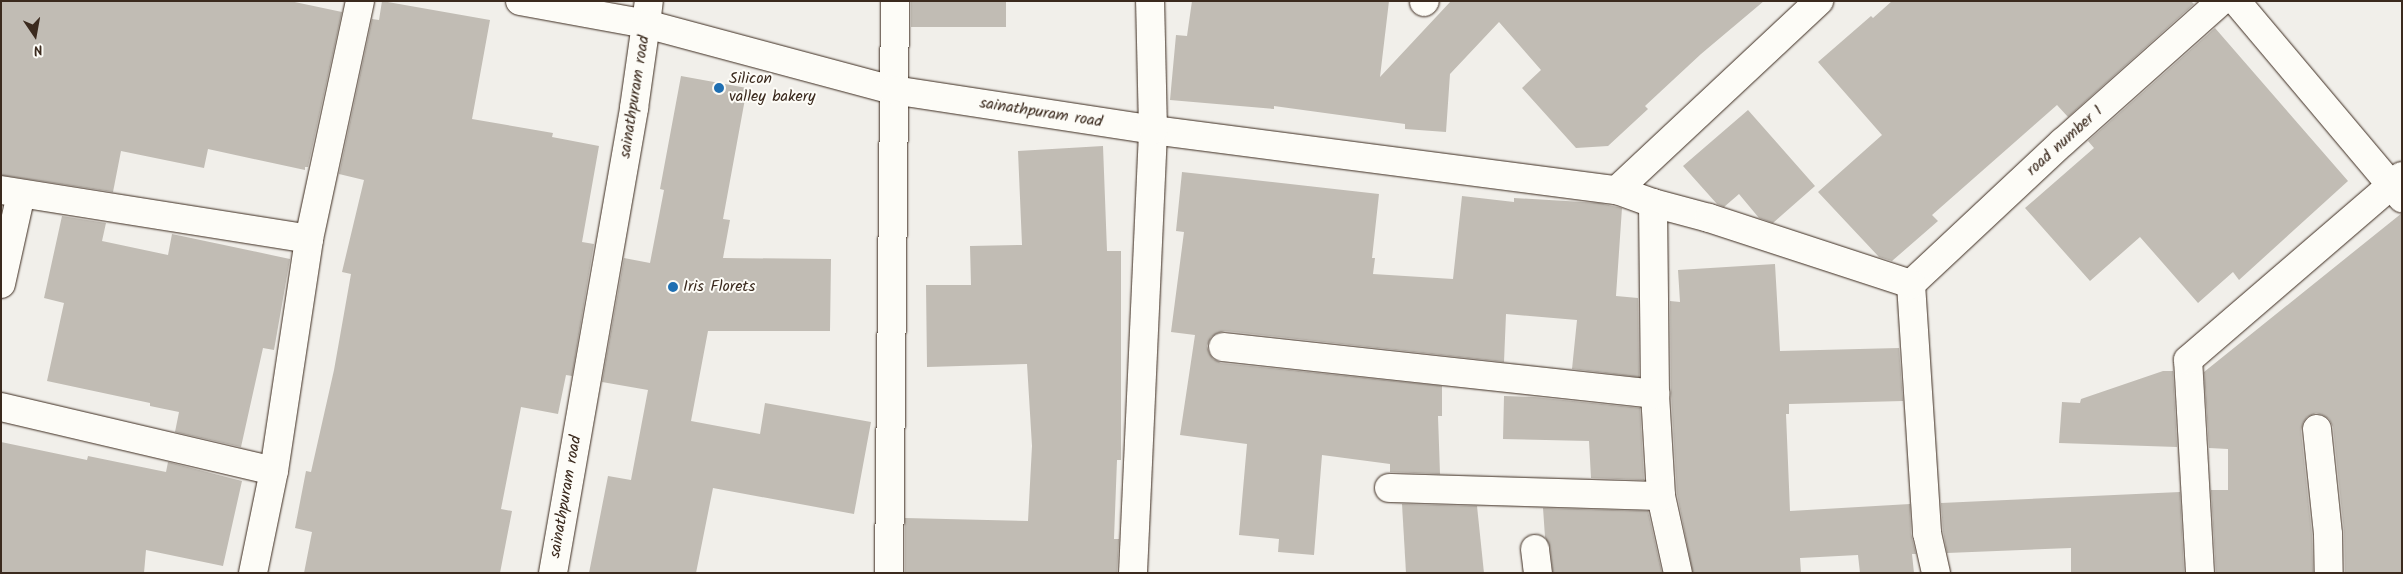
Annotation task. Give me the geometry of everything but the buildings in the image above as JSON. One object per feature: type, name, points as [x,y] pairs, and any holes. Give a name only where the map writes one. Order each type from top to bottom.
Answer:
[{"type":"street","points":[[253,573],[274,471],[309,239],[360,1]]},
{"type":"street","points":[[520,1],[648,12]]},
{"type":"street","points":[[889,573],[895,1]]},
{"type":"street","points":[[1134,573],[1153,130],[1150,1]]},
{"type":"street","points":[[1617,190],[1819,1]]},
{"type":"street","name":"road number 1","points":[[1911,284],[2063,142],[2221,1]]},
{"type":"street","points":[[2200,573],[2188,360],[2398,186],[2236,1]]},
{"type":"street","name":"sainathpuram road","points":[[553,573],[634,108],[648,12],[893,90],[1153,130],[1617,190],[1911,284]]},
{"type":"street","points":[[1,284],[11,192],[309,239]]},
{"type":"street","points":[[1653,203],[1655,394],[1661,496],[1678,573]]},
{"type":"street","points":[[1911,284],[1927,533],[1936,573]]},
{"type":"street","points":[[1223,347],[1655,394]]},
{"type":"street","points":[[1,407],[274,471]]},
{"type":"street","points":[[2317,429],[2328,534],[2329,573]]},
{"type":"street","points":[[1389,488],[1661,496]]},
{"type":"place","name":"Silicon valley bakery","points":[[719,88]]},
{"type":"place","name":"Iris Florets","points":[[673,287]]}]
